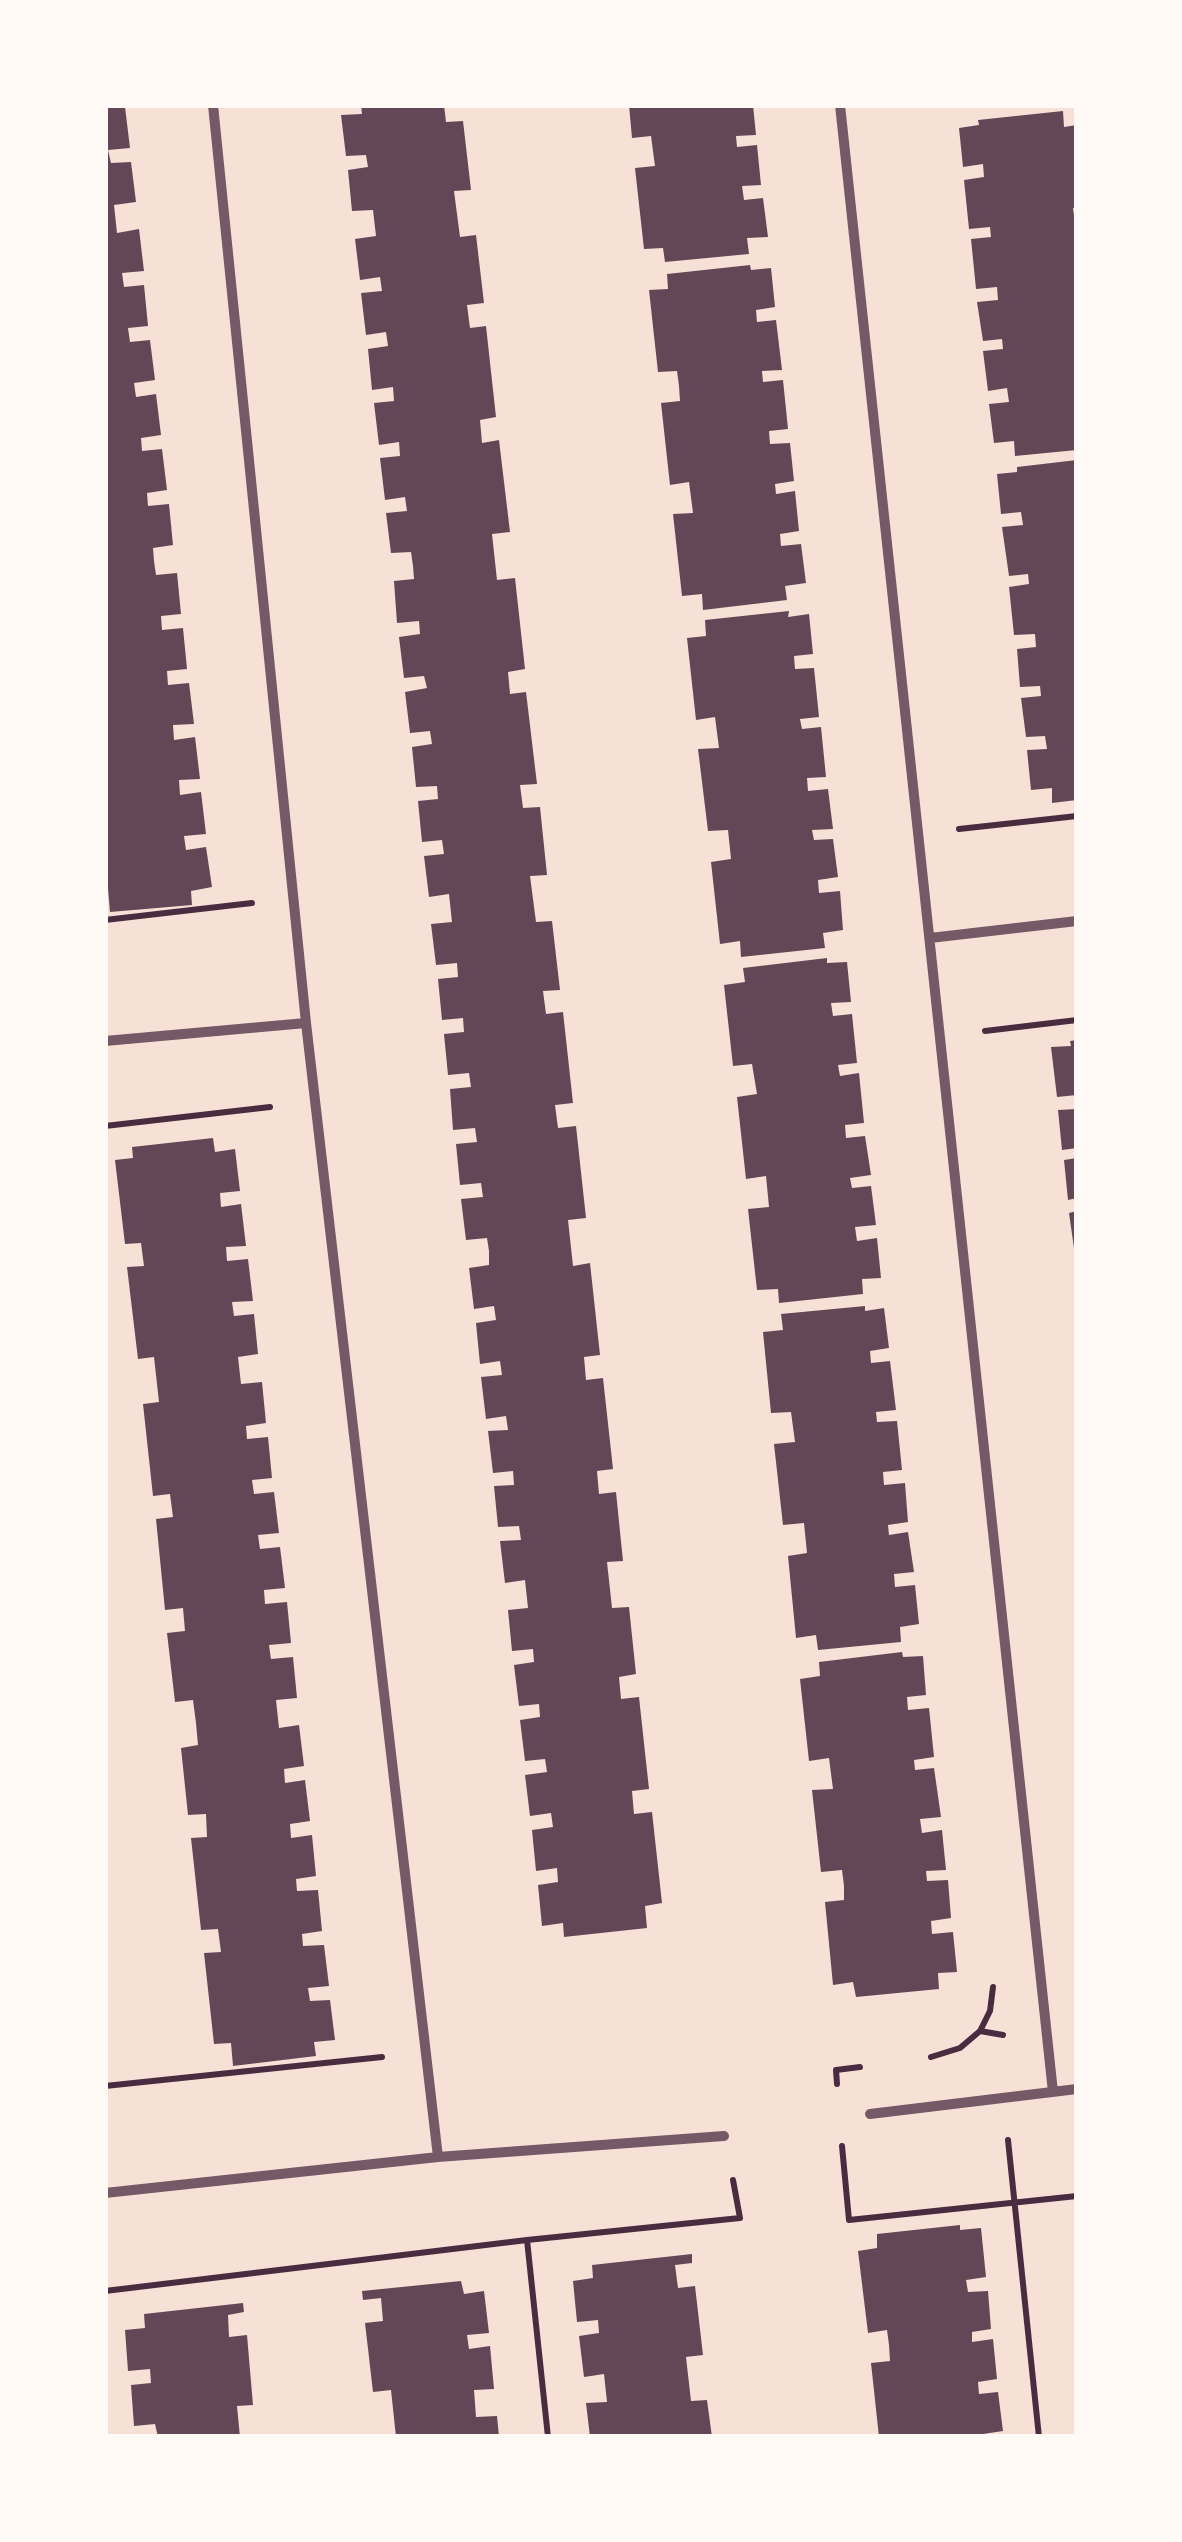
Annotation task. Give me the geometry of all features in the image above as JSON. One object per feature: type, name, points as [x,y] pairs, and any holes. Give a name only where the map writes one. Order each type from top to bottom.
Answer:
[{"type":"street","points":[[213,105],[306,1023],[438,2156]]},
{"type":"street","points":[[840,105],[1054,2092]]},
{"type":"street","points":[[930,938],[1077,921]]},
{"type":"street","points":[[105,1041],[306,1023]]},
{"type":"street","points":[[870,2114],[1077,2090]]},
{"type":"street","points":[[105,2193],[438,2156],[724,2136]]},
{"type":"path","points":[[957,829],[1077,816]]},
{"type":"path","points":[[105,920],[294,898]]},
{"type":"path","points":[[978,1032],[1077,1020]]},
{"type":"path","points":[[105,1126],[316,1102]]},
{"type":"path","points":[[919,2059],[960,2048],[980,2031],[990,2011],[994,1986]]},
{"type":"path","points":[[105,2086],[426,2052]]},
{"type":"path","points":[[838,2089],[836,2070],[869,2066]]},
{"type":"path","points":[[1003,2099],[1039,2437]]},
{"type":"path","points":[[105,2290],[740,2218],[724,2136]]},
{"type":"path","points":[[842,2145],[849,2220],[1077,2196]]},
{"type":"path","points":[[527,2240],[548,2437]]},
{"type":"building","points":[[361,105],[444,105],[446,122],[463,121],[471,190],[454,191],[460,237],[476,235],[484,303],[467,305],[470,328],[486,326],[496,417],[480,420],[482,443],[499,440],[510,532],[492,534],[497,580],[515,578],[525,669],[508,672],[510,694],[526,692],[537,784],[520,785],[523,808],[540,807],[547,875],[530,876],[536,922],[552,921],[560,990],[543,991],[546,1014],[563,1012],[573,1103],[555,1105],[558,1128],[576,1126],[586,1218],[568,1220],[573,1266],[590,1263],[600,1355],[584,1357],[586,1380],[603,1378],[613,1469],[597,1471],[599,1494],[616,1492],[623,1561],[607,1562],[612,1608],[629,1607],[636,1674],[619,1677],[621,1699],[639,1697],[649,1789],[632,1791],[634,1814],[652,1812],[662,1903],[645,1906],[647,1928],[564,1937],[563,1923],[542,1926],[538,1885],[558,1882],[557,1868],[536,1871],[532,1830],[553,1827],[551,1813],[530,1816],[525,1775],[547,1772],[545,1759],[525,1761],[520,1720],[540,1717],[539,1704],[519,1706],[514,1665],[534,1662],[533,1649],[512,1651],[508,1610],[528,1608],[525,1580],[505,1583],[500,1541],[521,1540],[519,1526],[498,1527],[494,1486],[514,1485],[513,1471],[493,1473],[488,1431],[508,1430],[506,1416],[486,1419],[481,1377],[502,1375],[500,1361],[480,1364],[476,1323],[496,1320],[494,1306],[474,1309],[469,1268],[489,1265],[489,1251],[487,1238],[466,1240],[461,1199],[483,1197],[481,1183],[460,1185],[456,1144],[477,1142],[475,1128],[453,1130],[450,1089],[471,1087],[469,1073],[448,1075],[444,1034],[464,1032],[463,1018],[442,1020],[438,979],[458,977],[457,963],[436,965],[431,924],[452,922],[449,894],[429,897],[424,856],[444,854],[442,840],[422,842],[418,801],[438,799],[437,786],[416,787],[412,747],[432,744],[430,731],[410,733],[405,692],[427,688],[424,676],[404,678],[399,637],[420,634],[419,621],[397,623],[394,581],[414,579],[413,566],[411,552],[391,553],[386,513],[407,511],[405,497],[385,500],[380,458],[400,456],[399,442],[379,445],[374,403],[394,401],[393,387],[372,390],[368,349],[388,346],[386,332],[366,335],[361,293],[382,291],[380,277],[360,280],[355,239],[376,236],[373,210],[352,211],[348,170],[368,167],[366,155],[346,156],[341,115],[362,114]]},
{"type":"building","points":[[629,105],[753,105],[756,135],[736,136],[737,147],[757,145],[761,185],[742,186],[744,200],[763,198],[768,237],[747,238],[749,254],[665,262],[663,248],[644,249],[635,168],[655,166],[651,136],[632,138]]},
{"type":"building","points":[[125,107],[130,148],[108,150],[111,163],[131,162],[136,202],[114,205],[117,233],[139,229],[144,271],[122,273],[124,287],[144,285],[148,326],[128,328],[130,342],[150,340],[155,380],[134,383],[136,397],[156,394],[161,435],[141,438],[142,451],[162,449],[167,490],[147,493],[148,506],[169,504],[173,545],[153,548],[154,561],[156,575],[177,573],[181,614],[161,616],[162,630],[183,628],[187,669],[167,671],[168,685],[189,683],[194,724],[173,725],[174,740],[195,737],[200,779],[179,780],[180,795],[201,792],[206,834],[184,836],[186,850],[206,847],[212,887],[191,891],[192,905],[110,912],[108,889],[105,890],[105,108]]},
{"type":"building","points":[[1063,111],[1064,127],[1077,125],[1077,208],[1073,208],[1077,238],[1077,450],[1015,456],[1014,441],[994,443],[989,404],[1009,402],[1007,388],[988,391],[983,351],[1003,349],[1002,339],[983,341],[977,302],[998,300],[997,287],[976,289],[971,239],[991,237],[990,227],[969,229],[964,180],[984,177],[983,164],[963,167],[959,128],[979,125],[978,120]]},
{"type":"building","points":[[750,265],[751,270],[771,268],[775,307],[756,310],[757,322],[776,320],[782,370],[762,371],[763,382],[783,380],[788,429],[769,431],[770,444],[790,443],[794,481],[775,484],[776,494],[795,491],[799,531],[780,534],[781,546],[801,544],[806,583],[785,586],[787,600],[703,610],[702,594],[682,596],[673,514],[693,513],[689,482],[670,485],[661,403],[680,401],[679,386],[677,371],[658,372],[649,290],[668,289],[667,274]]},
{"type":"building","points":[[1077,460],[1077,800],[1052,803],[1052,788],[1031,790],[1027,750],[1047,749],[1045,736],[1026,737],[1021,698],[1041,696],[1040,686],[1020,687],[1017,649],[1036,647],[1035,634],[1014,635],[1009,587],[1029,584],[1028,574],[1009,576],[1002,527],[1023,525],[1021,512],[1001,514],[997,474],[1017,472],[1017,467]]},
{"type":"building","points":[[789,611],[788,617],[809,614],[813,654],[794,656],[795,669],[814,668],[819,717],[800,719],[802,729],[821,727],[826,777],[807,778],[808,791],[828,789],[833,829],[812,830],[814,840],[833,839],[838,877],[818,880],[819,893],[840,891],[843,930],[823,933],[825,948],[741,957],[740,941],[720,944],[711,862],[731,859],[728,830],[708,831],[698,749],[719,748],[715,717],[696,720],[687,638],[706,636],[705,620]]},
{"type":"building","points":[[827,958],[827,963],[847,962],[851,1002],[831,1003],[833,1016],[852,1014],[857,1063],[838,1065],[840,1076],[859,1073],[864,1123],[845,1125],[846,1138],[865,1136],[871,1175],[850,1178],[852,1188],[871,1186],[876,1225],[855,1227],[857,1241],[877,1238],[881,1278],[862,1279],[863,1294],[779,1303],[778,1289],[757,1290],[748,1209],[769,1207],[766,1176],[746,1179],[737,1097],[757,1094],[752,1064],[733,1066],[724,985],[745,982],[743,968]]},
{"type":"building","points":[[1077,1040],[1077,1095],[1057,1097],[1051,1047],[1071,1046],[1070,1041]]},
{"type":"building","points":[[1077,1109],[1077,1148],[1062,1150],[1058,1110]]},
{"type":"building","points":[[213,1138],[215,1152],[235,1149],[240,1191],[220,1193],[221,1207],[241,1204],[246,1246],[226,1247],[227,1261],[248,1259],[253,1301],[232,1302],[234,1316],[254,1314],[258,1354],[238,1357],[241,1384],[262,1382],[266,1423],[246,1426],[247,1439],[268,1437],[272,1478],[252,1480],[254,1494],[274,1492],[279,1533],[258,1535],[260,1549],[280,1547],[285,1588],[264,1590],[265,1604],[287,1602],[291,1643],[269,1645],[271,1659],[293,1657],[297,1698],[276,1700],[279,1728],[299,1725],[304,1766],[284,1769],[285,1783],[305,1780],[310,1821],[290,1824],[291,1838],[312,1835],[316,1876],[296,1879],[297,1891],[318,1890],[322,1931],[302,1934],[303,1946],[324,1945],[329,1986],[308,1988],[310,2001],[330,2000],[335,2040],[314,2042],[316,2056],[233,2066],[231,2043],[214,2044],[204,1953],[221,1952],[218,1929],[201,1930],[191,1838],[207,1837],[206,1814],[188,1815],[181,1748],[198,1745],[196,1723],[193,1700],[175,1702],[167,1633],[185,1631],[183,1608],[165,1610],[156,1519],[173,1517],[170,1494],[153,1496],[143,1404],[159,1402],[154,1357],[138,1359],[127,1267],[144,1266],[141,1243],[125,1244],[115,1160],[133,1158],[132,1147]]},
{"type":"building","points":[[1077,1158],[1077,1198],[1068,1200],[1064,1160]]},
{"type":"building","points":[[1077,1211],[1077,1255],[1075,1255],[1069,1213]]},
{"type":"building","points":[[865,1306],[865,1311],[884,1308],[889,1348],[870,1351],[871,1363],[890,1361],[896,1410],[876,1412],[877,1422],[897,1421],[902,1470],[883,1472],[884,1485],[905,1483],[908,1522],[888,1525],[889,1535],[908,1532],[914,1572],[894,1574],[895,1587],[915,1585],[919,1624],[900,1627],[901,1642],[818,1650],[816,1635],[796,1638],[788,1556],[807,1553],[804,1523],[783,1525],[774,1444],[795,1442],[791,1412],[771,1413],[763,1332],[783,1330],[781,1314]]},
{"type":"building","points":[[902,1652],[903,1657],[923,1656],[926,1695],[907,1697],[908,1710],[929,1708],[934,1757],[914,1760],[915,1770],[934,1768],[941,1817],[920,1819],[922,1833],[942,1830],[946,1870],[926,1871],[927,1881],[948,1880],[951,1918],[931,1921],[932,1934],[953,1932],[957,1972],[938,1973],[939,1989],[856,1997],[853,1982],[833,1985],[825,1902],[844,1900],[844,1886],[842,1870],[821,1872],[812,1790],[833,1789],[829,1758],[809,1761],[800,1679],[820,1676],[819,1662]]},
{"type":"building","points":[[960,2225],[960,2230],[981,2228],[986,2277],[966,2280],[968,2292],[988,2291],[991,2329],[972,2332],[972,2342],[993,2339],[997,2379],[978,2382],[979,2394],[998,2392],[1003,2431],[983,2437],[879,2437],[871,2363],[890,2361],[889,2345],[887,2330],[868,2333],[858,2251],[877,2248],[877,2234]]},
{"type":"building","points":[[692,2254],[692,2263],[675,2265],[678,2288],[695,2286],[703,2355],[686,2357],[691,2401],[707,2400],[712,2437],[590,2437],[586,2403],[607,2402],[604,2374],[584,2377],[579,2336],[599,2333],[598,2320],[577,2322],[573,2281],[593,2278],[592,2265]]},
{"type":"building","points":[[461,2281],[464,2294],[484,2291],[489,2333],[467,2335],[469,2349],[490,2346],[494,2389],[474,2390],[476,2417],[497,2416],[499,2437],[396,2437],[391,2390],[373,2392],[365,2323],[383,2321],[381,2298],[363,2300],[362,2291]]},
{"type":"building","points":[[243,2303],[244,2312],[228,2315],[229,2337],[247,2335],[253,2405],[237,2406],[240,2437],[158,2437],[155,2424],[134,2426],[131,2385],[151,2383],[150,2369],[128,2371],[125,2330],[145,2328],[144,2314]]}]
